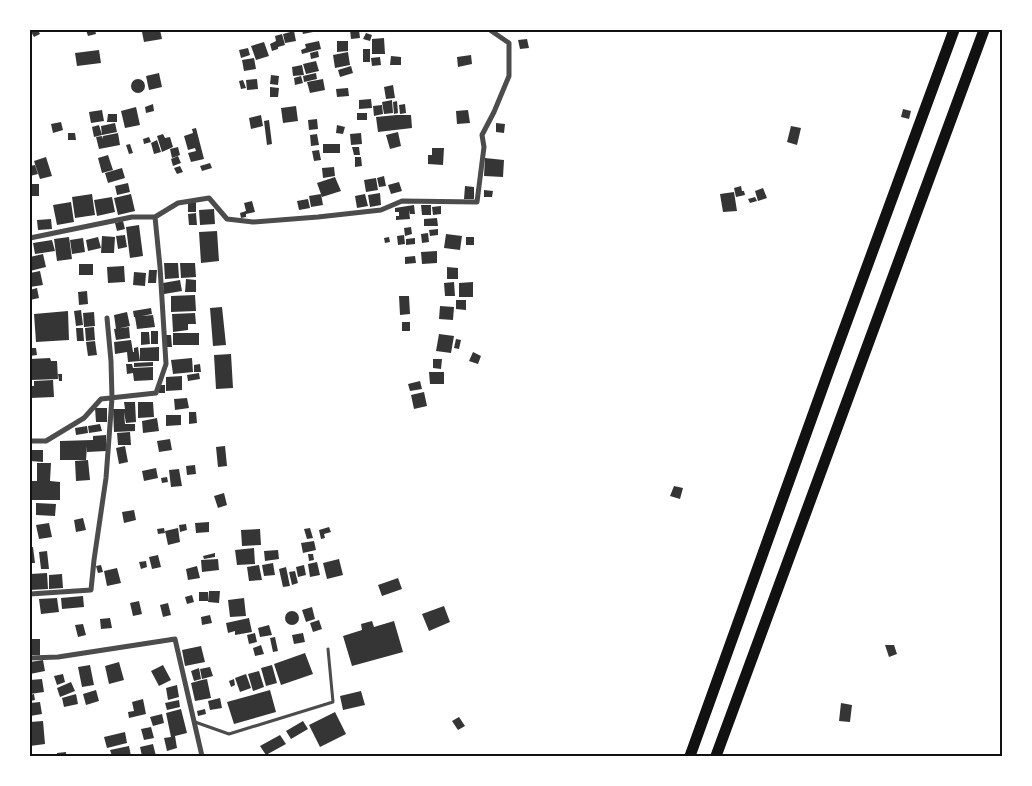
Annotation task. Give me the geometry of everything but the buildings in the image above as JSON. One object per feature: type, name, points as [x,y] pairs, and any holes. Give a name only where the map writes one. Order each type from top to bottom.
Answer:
[{"type":"highway","points":[[690,756],[954,30]]},
{"type":"highway","points":[[716,756],[984,30]]},
{"type":"street","points":[[30,238],[132,217],[155,217],[178,203],[209,198],[227,219],[253,222],[381,210],[402,202],[478,202],[484,147],[482,135],[509,76],[509,43],[490,30]]},
{"type":"street","points":[[30,441],[46,441],[84,418],[101,399],[156,393],[166,364],[155,217]]},
{"type":"street","points":[[30,594],[91,590],[106,478],[112,398],[107,318]]},
{"type":"street","points":[[30,658],[58,657],[175,639],[202,756]]},
{"type":"lane","points":[[195,722],[229,734],[333,702],[328,649]]}]
